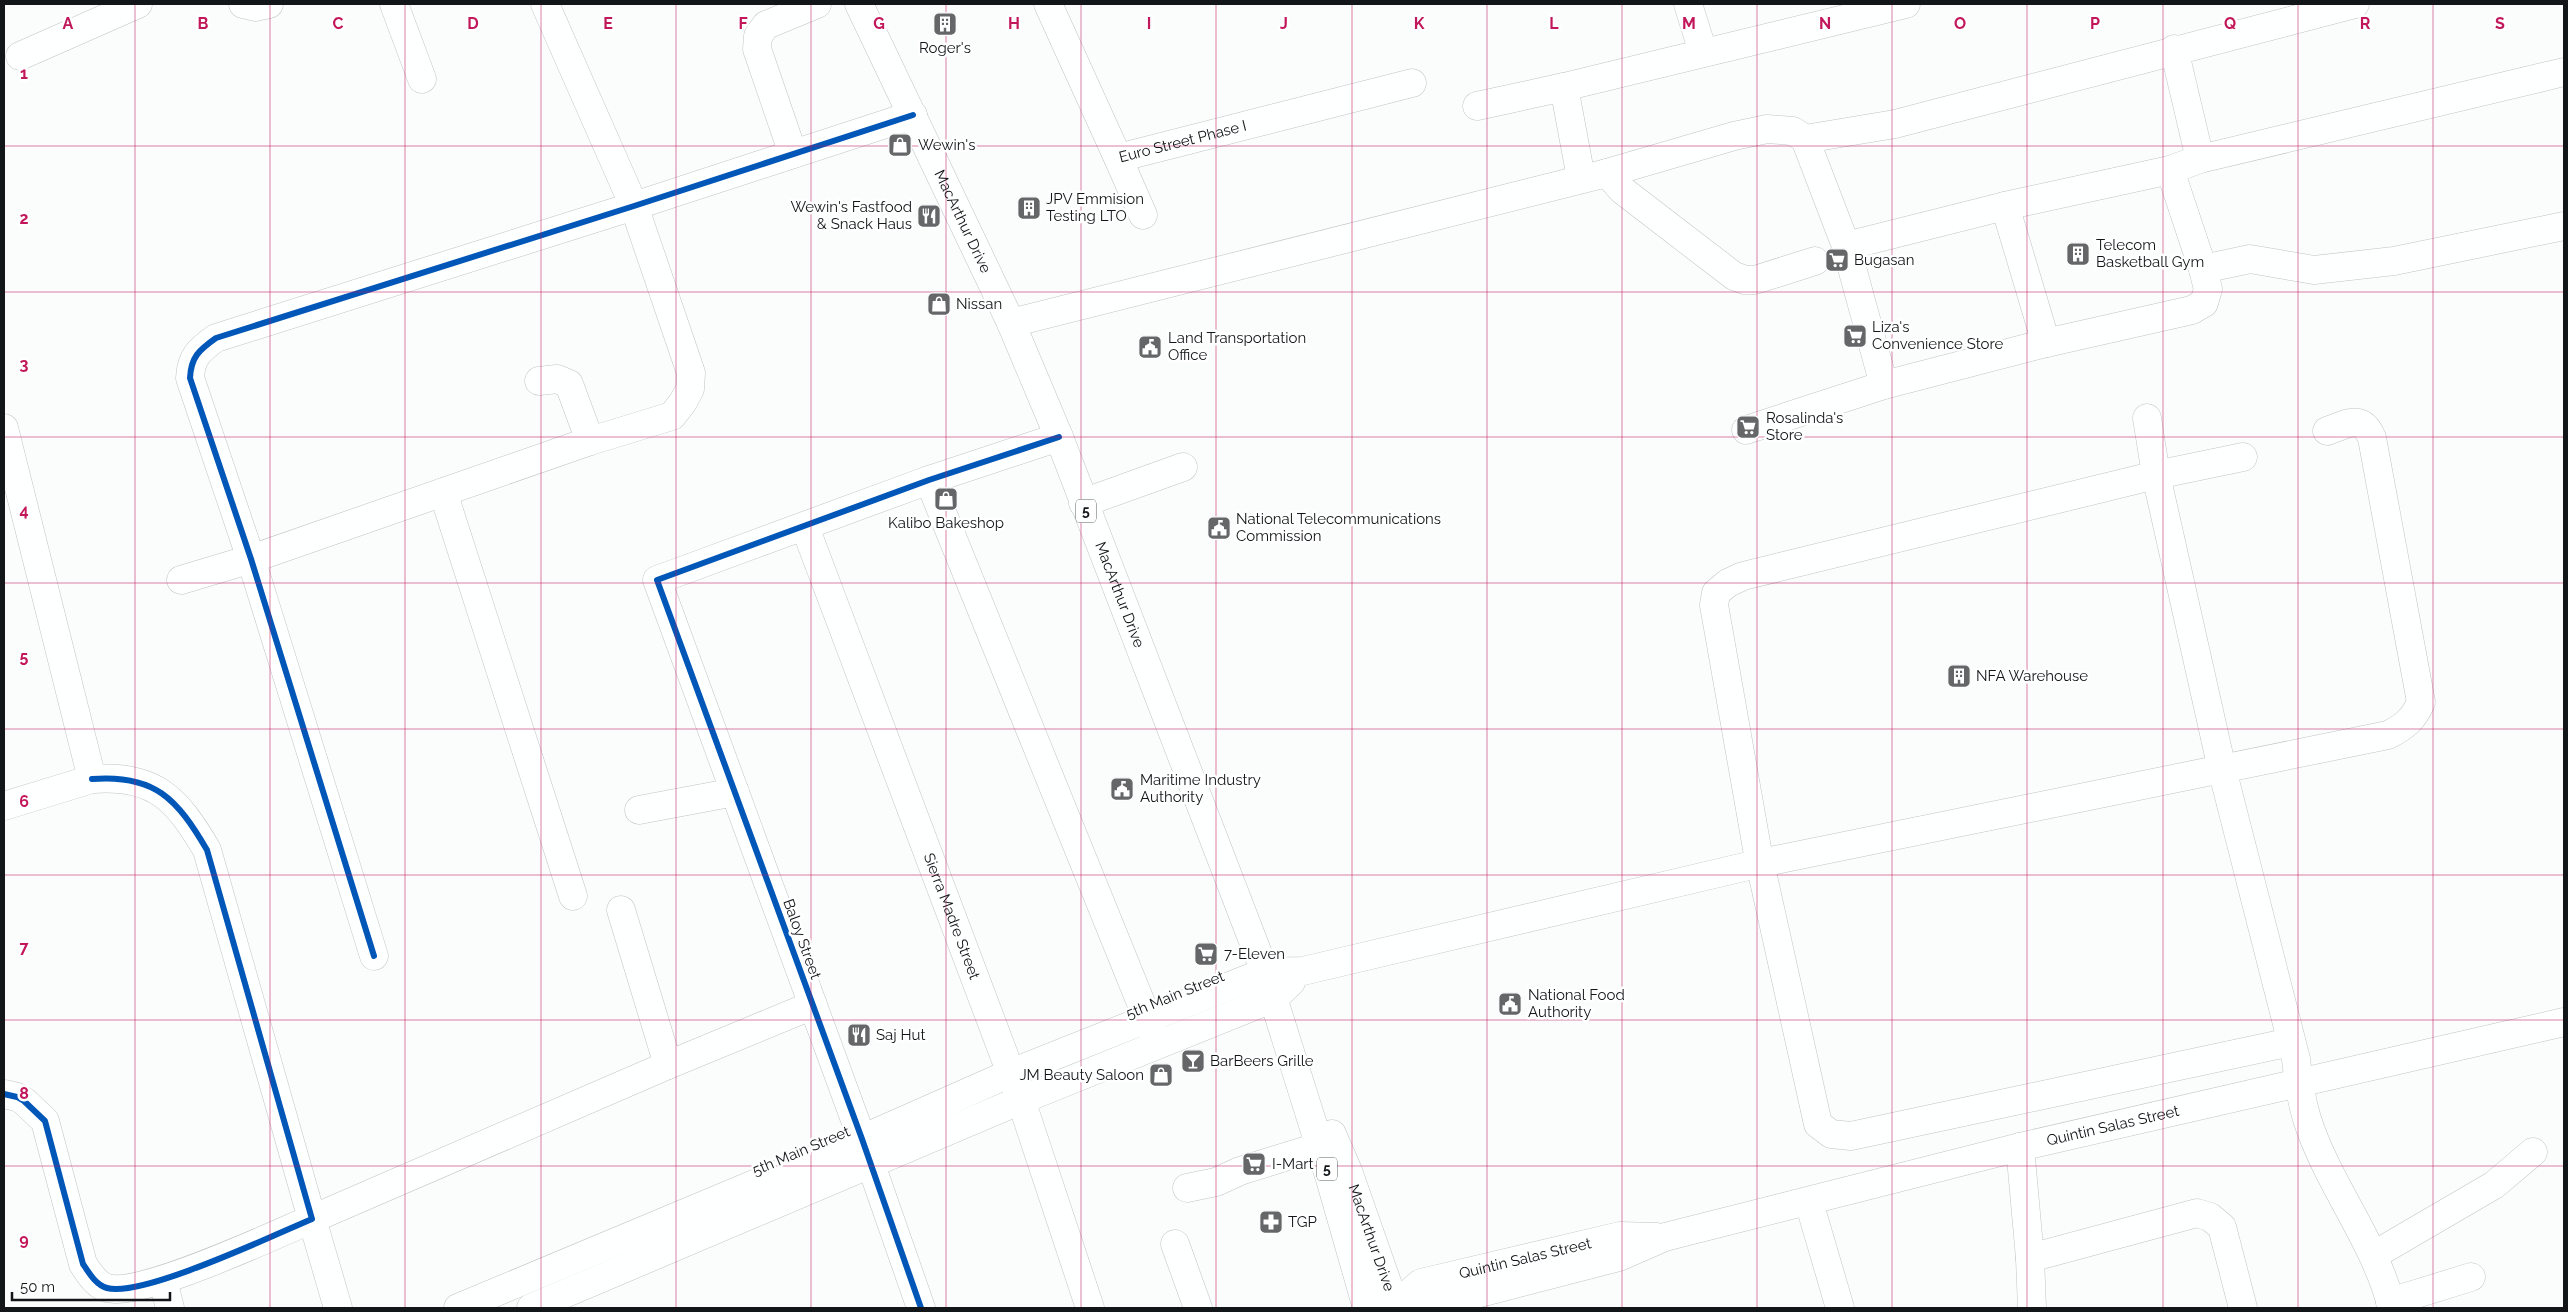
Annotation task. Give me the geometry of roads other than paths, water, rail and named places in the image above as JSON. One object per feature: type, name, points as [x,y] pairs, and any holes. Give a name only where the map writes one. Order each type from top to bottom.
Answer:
[{"type":"street","points":[[20,56],[138,4]]},
{"type":"street","points":[[243,4],[255,7],[270,4]]},
{"type":"street","points":[[394,4],[422,79]]},
{"type":"street","points":[[180,580],[251,559],[590,441],[672,416],[683,402],[690,389],[691,373],[634,206],[545,4]]},
{"type":"street","points":[[793,154],[757,49],[758,36],[766,25],[817,4]]},
{"type":"street","name":"MacArthur Drive","points":[[859,4],[1011,323],[1059,437],[1265,972],[1285,1030],[1367,1308]]},
{"type":"street","name":"Euro Street Phase I","points":[[1048,4],[1118,158],[1412,83]]},
{"type":"street","points":[[1688,4],[1703,52]]},
{"type":"street","points":[[1477,106],[1564,88],[1703,52],[1906,4]]},
{"type":"street","points":[[1805,139],[1895,124],[2174,49],[2355,4]]},
{"type":"street","points":[[2174,49],[2200,159]]},
{"type":"street","points":[[1846,246],[2005,206],[2170,170],[2200,159],[2564,72]]},
{"type":"street","points":[[1564,88],[1594,175],[1622,190],[1734,276],[1755,280],[1815,261]]},
{"type":"street","points":[[374,956],[251,559],[190,378],[190,363],[198,350],[216,338],[634,206],[912,115]]},
{"type":"street","points":[[1011,323],[1594,175],[1734,136],[1767,129],[1793,131],[1805,139],[1846,246],[1884,385]]},
{"type":"street","points":[[1118,158],[1143,216]]},
{"type":"street","points":[[1746,430],[1884,385],[2046,343],[2192,310],[2204,302],[2208,289],[2170,170]]},
{"type":"street","points":[[2005,206],[2046,343]]},
{"type":"street","points":[[2203,269],[2250,259],[2314,270],[2394,261],[2564,226]]},
{"type":"street","points":[[539,381],[557,379],[569,384],[590,441]]},
{"type":"street","points":[[2147,418],[2156,475],[2222,769],[2291,1042],[2298,1085],[2308,1121],[2322,1153],[2374,1255],[2391,1305],[2471,1277]]},
{"type":"street","points":[[1265,972],[1303,971],[1761,862],[2388,735],[2405,726],[2416,714],[2421,702],[2372,438],[2366,426],[2361,422],[2354,422],[2327,430]]},
{"type":"street","points":[[4,428],[92,778]]},
{"type":"street","points":[[806,527],[929,480],[1059,437]]},
{"type":"street","points":[[2243,457],[2156,475],[1743,576],[1728,583],[1716,594],[1714,606],[1758,854],[1818,1124],[1831,1134],[1851,1136],[2291,1042]]},
{"type":"street","points":[[1083,503],[1183,467]]},
{"type":"street","points":[[929,480],[1157,1045]]},
{"type":"street","points":[[443,492],[573,896]]},
{"type":"street","name":"Baloy Street","points":[[806,527],[657,580],[872,1165],[921,1308]]},
{"type":"street","name":"Sierra Madre Street","points":[[806,527],[1021,1100],[1090,1308]]},
{"type":"street","points":[[4,806],[92,778],[116,777],[136,780],[168,797],[190,821],[206,850],[338,1308]]},
{"type":"street","points":[[638,810],[735,792]]},
{"type":"street","points":[[621,910],[668,1065]]},
{"type":"street","points":[[531,1308],[872,1165],[1021,1100],[1274,998],[1303,971]]},
{"type":"street","name":"5th Main Street","points":[[458,1308],[862,1139],[1011,1073],[1265,972]]},
{"type":"street","points":[[4,1094],[17,1096],[45,1121],[83,1264],[94,1279],[107,1288],[127,1288],[162,1280],[312,1219],[668,1065],[813,1005]]},
{"type":"street","name":"Quintin Salas Street","points":[[1392,1307],[1459,1304],[1619,1257],[1665,1237],[2020,1147],[2298,1085],[2564,1022]]},
{"type":"street","name":"MacArthur Drive","points":[[1285,1030],[1348,1171],[1392,1307]]},
{"type":"street","points":[[1187,1188],[1216,1182],[1240,1171],[1320,1146]]},
{"type":"street","points":[[2020,1147],[2030,1258],[2032,1308]]},
{"type":"street","points":[[2374,1255],[2494,1185],[2533,1152]]},
{"type":"street","points":[[1809,1202],[1840,1308]]},
{"type":"street","points":[[2030,1258],[2196,1213],[2210,1217],[2222,1226],[2243,1308]]},
{"type":"street","name":"Quintin Salas Street","points":[[1392,1307],[1422,1283],[1620,1236],[1665,1237]]},
{"type":"street","points":[[1175,1244],[1198,1308]]},
{"type":"street","points":[[162,1280],[170,1308]]},
{"type":"place","name":"Roger's","points":[[945,24]]},
{"type":"place","name":"Wewin's","points":[[900,145]]},
{"type":"place","name":"JPV Emmision Testing LTO","points":[[1029,208]]},
{"type":"place","name":"Wewin's Fastfood & Snack Haus","points":[[929,216]]},
{"type":"place","name":"Telecom Basketball Gym","points":[[2078,254]]},
{"type":"place","name":"Bugasan","points":[[1837,260]]},
{"type":"place","name":"Nissan","points":[[939,304]]},
{"type":"place","name":"Liza's Convenience Store","points":[[1855,336]]},
{"type":"place","name":"Land Transportation Office","points":[[1150,347]]},
{"type":"place","name":"Rosalinda's Store","points":[[1748,427]]},
{"type":"place","name":"Kalibo Bakeshop","points":[[946,499]]},
{"type":"place","name":"National Telecommunications Commission","points":[[1219,528]]},
{"type":"place","name":"NFA Warehouse","points":[[1959,676]]},
{"type":"place","name":"Maritime Industry Authority","points":[[1122,789]]},
{"type":"place","name":"7-Eleven","points":[[1206,954]]},
{"type":"place","name":"National Food Authority","points":[[1510,1004]]},
{"type":"place","name":"Saj Hut","points":[[859,1035]]},
{"type":"place","name":"BarBeers Grille","points":[[1193,1061]]},
{"type":"place","name":"JM Beauty Saloon","points":[[1161,1075]]},
{"type":"place","name":"I-Mart","points":[[1254,1164]]},
{"type":"place","name":"TGP","points":[[1271,1222]]}]
